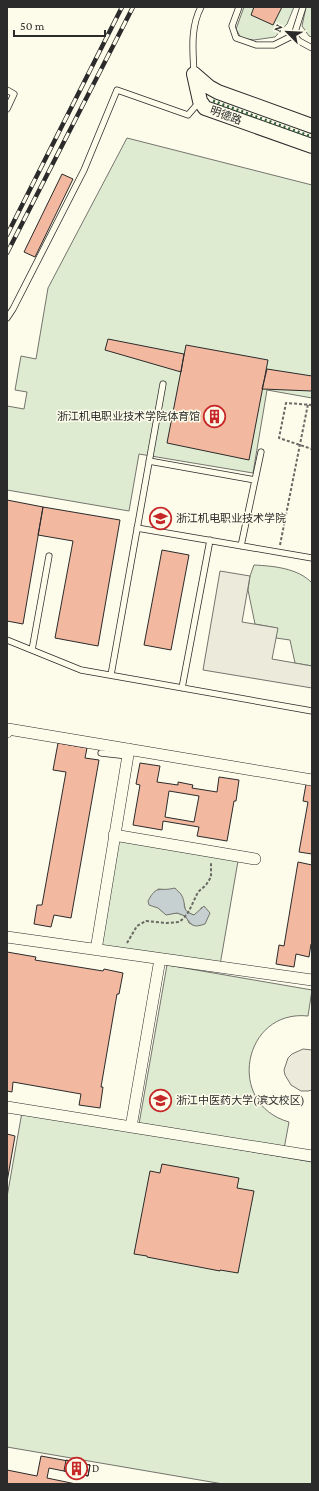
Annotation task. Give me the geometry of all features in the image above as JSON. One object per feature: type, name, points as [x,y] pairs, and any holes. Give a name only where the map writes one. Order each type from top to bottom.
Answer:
[{"type":"street","name":"明德路","points":[[194,74],[209,87],[218,92],[312,126]]},
{"type":"street","name":"明德路","points":[[194,74],[200,101],[206,108],[312,146]]},
{"type":"street","points":[[7,729],[128,753],[312,780]]},
{"type":"street","points":[[96,950],[128,753]]},
{"type":"street","points":[[114,835],[255,859]]},
{"type":"street","points":[[7,937],[312,980]]},
{"type":"street","points":[[131,1127],[160,959]]},
{"type":"street","points":[[7,1107],[312,1156]]},
{"type":"lane","points":[[194,74],[192,44],[194,24],[201,7]]},
{"type":"lane","points":[[239,7],[232,26],[236,38],[256,45],[274,44],[294,35],[303,7]]},
{"type":"lane","points":[[294,35],[299,41],[312,48]]},
{"type":"lane","points":[[7,318],[84,170],[116,90],[188,115],[209,87]]},
{"type":"lane","points":[[7,90],[14,94],[7,109]]},
{"type":"lane","points":[[111,675],[163,384]]},
{"type":"lane","points":[[241,546],[261,452]]},
{"type":"lane","points":[[149,461],[255,480]]},
{"type":"lane","points":[[137,528],[312,558]]},
{"type":"lane","points":[[182,688],[210,540]]},
{"type":"lane","points":[[32,650],[49,556]]},
{"type":"lane","points":[[7,640],[81,670],[312,711]]},
{"type":"lane","points":[[101,753],[128,753]]},
{"type":"path","points":[[312,404],[286,403],[279,438],[312,449]]},
{"type":"path","points":[[279,552],[308,404]]},
{"type":"path","points":[[124,954],[129,939],[137,926],[146,921],[167,923],[179,922],[184,918],[198,892],[206,885],[211,877],[212,864],[209,851]]},
{"type":"green space","points":[[244,7],[294,7],[287,24],[275,37],[254,40],[241,38],[236,29]]},
{"type":"green space","points":[[306,7],[312,7],[312,37],[309,36],[302,26]]},
{"type":"green space","points":[[127,138],[312,185],[312,398],[267,390],[253,473],[139,454],[129,511],[7,490],[7,406],[24,409],[27,392],[15,390],[21,356],[36,359],[48,288]]},
{"type":"green space","points":[[254,565],[277,567],[293,571],[300,574],[312,583],[312,666],[295,663],[290,640],[276,638],[277,628],[255,624],[248,590],[250,576]]},
{"type":"green space","points":[[118,840],[238,861],[220,965],[100,945]],"holes":[[[158,889],[172,889],[181,898],[188,912],[194,915],[198,913],[202,907],[193,925],[189,923],[186,916],[177,913],[166,914],[158,908]]]},
{"type":"green space","points":[[167,965],[312,990],[308,1016],[286,1018],[269,1027],[257,1042],[250,1060],[250,1079],[256,1097],[269,1112],[289,1122],[284,1149],[139,1124]]},
{"type":"green space","points":[[22,1112],[312,1162],[312,1484],[223,1484],[7,1447],[7,1197]]},
{"type":"shaded area","points":[[220,571],[250,576],[242,622],[278,628],[272,659],[312,666],[312,688],[203,670]]},
{"type":"shaded area","points":[[175,888],[181,895],[187,911],[194,915],[204,906],[210,913],[205,924],[195,926],[189,922],[185,916],[177,913],[166,915],[158,908],[149,905],[148,901],[156,890]]},
{"type":"shaded area","points":[[303,1049],[312,1050],[312,1090],[308,1091],[301,1091],[291,1085],[285,1075],[284,1070],[288,1058],[292,1054]]},
{"type":"building","points":[[254,7],[282,7],[273,25],[251,15]]},
{"type":"building","points":[[62,174],[73,179],[35,257],[24,252]]},
{"type":"building","points":[[108,339],[184,354],[181,372],[105,350]]},
{"type":"building","name":"浙江机电职业技术学院体育馆","points":[[186,345],[268,360],[249,460],[167,443]]},
{"type":"building","points":[[267,369],[312,376],[312,391],[262,389]]},
{"type":"building","points":[[7,500],[43,507],[23,624],[7,621]]},
{"type":"building","points":[[43,507],[120,520],[98,646],[55,638],[73,541],[38,535]]},
{"type":"building","points":[[162,550],[189,555],[171,650],[144,645]]},
{"type":"building","points":[[58,743],[87,748],[85,758],[99,760],[71,918],[54,915],[51,927],[34,924],[37,905],[42,905],[66,772],[53,770]]},
{"type":"building","points":[[140,763],[160,766],[157,782],[178,785],[178,782],[193,785],[192,788],[217,792],[219,777],[239,780],[227,841],[197,836],[199,827],[163,821],[162,830],[133,825],[140,785],[136,784]],"holes":[[[169,791],[199,796],[194,822],[165,817]]]},
{"type":"building","points":[[306,784],[312,785],[312,854],[299,852],[308,802],[303,801]]},
{"type":"building","points":[[298,862],[312,865],[312,945],[311,944],[309,957],[296,954],[294,967],[276,964],[279,945],[284,946]]},
{"type":"building","points":[[7,952],[36,957],[35,960],[123,973],[119,994],[117,994],[101,1087],[103,1087],[100,1108],[79,1105],[81,1094],[13,1082],[12,1092],[7,1091]]},
{"type":"building","points":[[7,1134],[15,1136],[7,1182]]},
{"type":"building","points":[[162,1164],[239,1178],[237,1188],[254,1191],[238,1273],[220,1271],[134,1254],[150,1171],[160,1173]]},
{"type":"building","points":[[41,1456],[90,1465],[88,1476],[49,1468],[47,1478],[76,1484],[7,1484],[7,1470],[37,1476]]},
{"type":"building","name":"D","points":[[66,1460],[90,1465],[88,1476],[64,1471]]},
{"type":"railway","points":[[7,235],[122,7]]},
{"type":"railway","points":[[7,253],[133,7]]},
{"type":"hedge","points":[[213,101],[312,137]]},
{"type":"place","name":"浙江机电职业技术学院体育馆","points":[[215,416]]},
{"type":"place","name":"浙江机电职业技术学院","points":[[160,518]]},
{"type":"place","name":"浙江中医药大学(滨文校区)","points":[[160,1100]]},
{"type":"place","name":"D","points":[[77,1468]]}]
